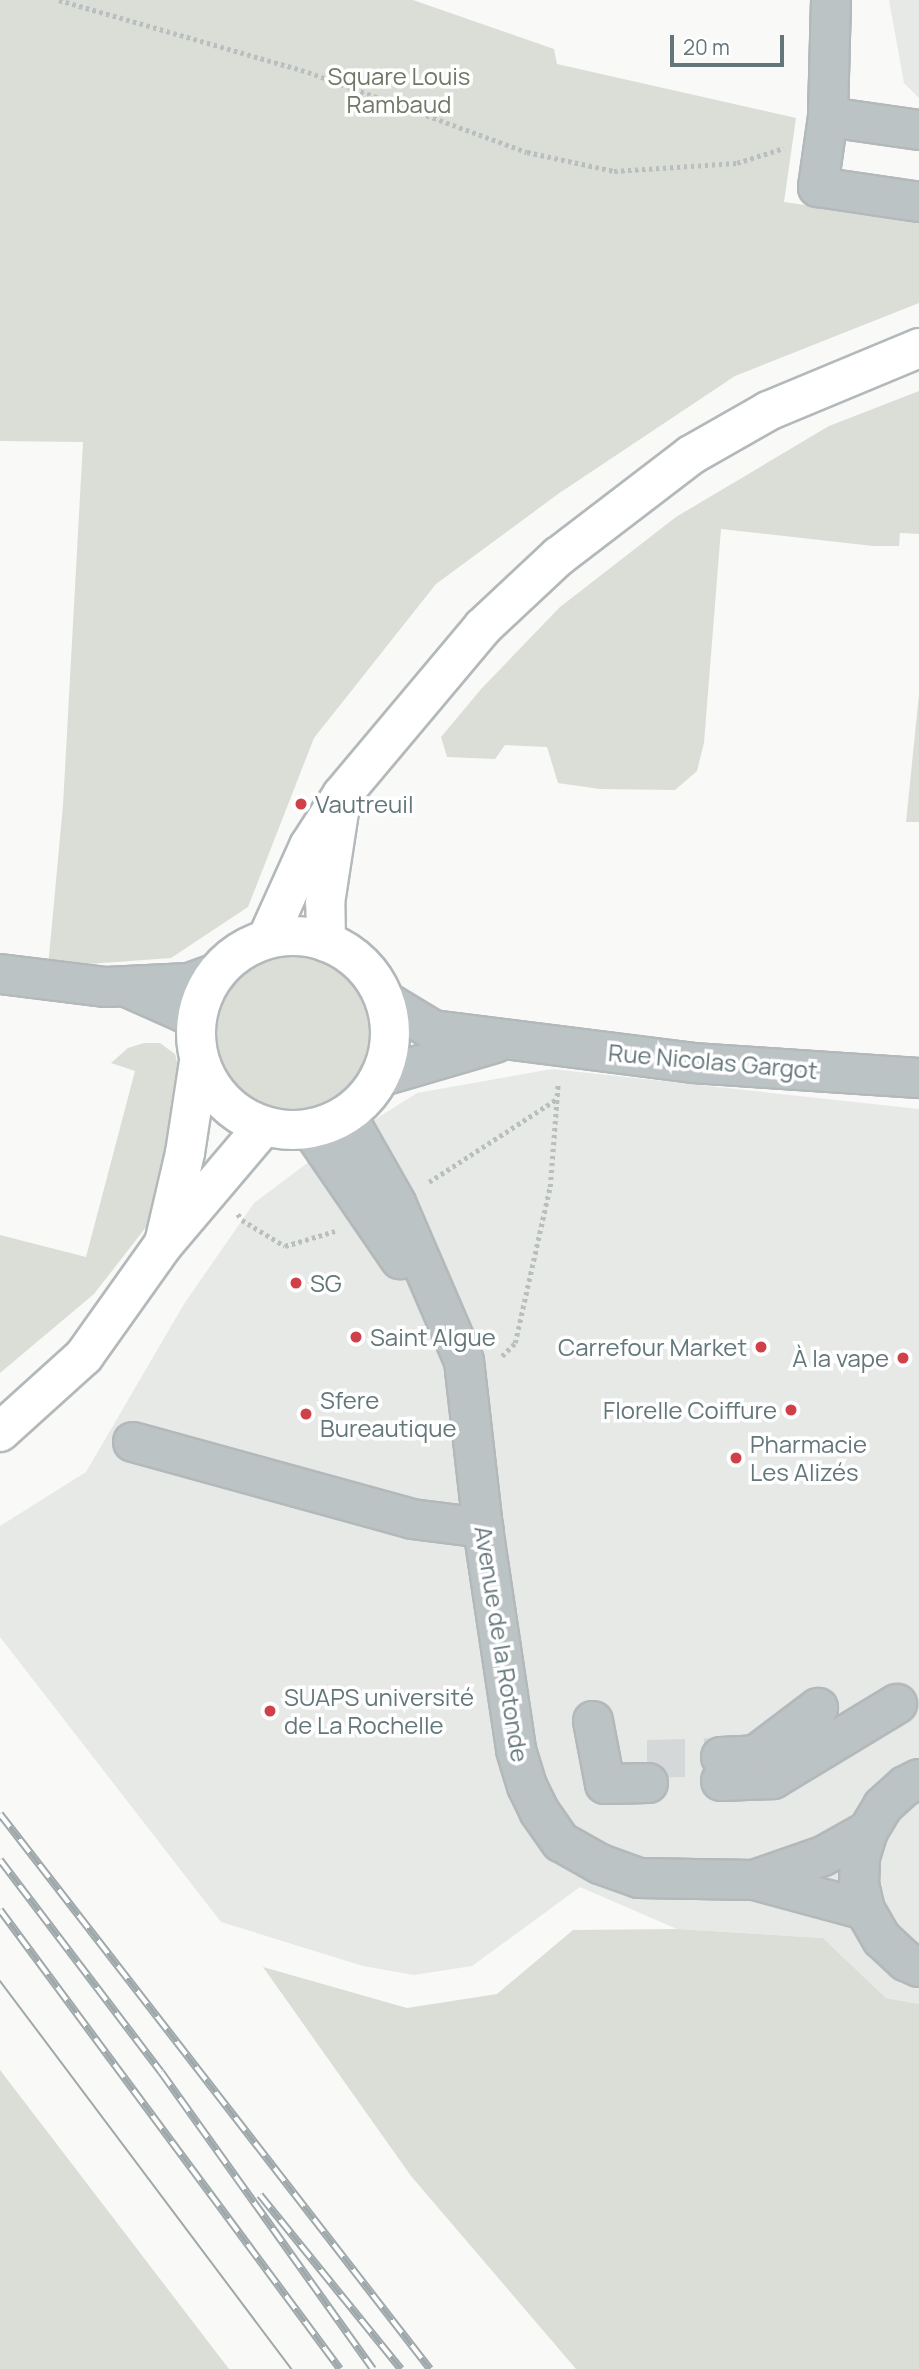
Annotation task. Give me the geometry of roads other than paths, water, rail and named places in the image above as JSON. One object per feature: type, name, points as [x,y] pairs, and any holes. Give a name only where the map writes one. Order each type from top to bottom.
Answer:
[{"type":"main road","points":[[267,939],[309,846],[342,795],[483,627],[559,556],[691,455],[768,411],[919,348]]},
{"type":"main road","points":[[326,942],[325,904],[342,795]]},
{"type":"main road","points":[[163,1245],[185,1153],[201,1000],[216,973],[239,952],[267,939],[286,936],[326,942],[346,951],[363,964],[386,1001],[391,1039],[388,1058],[379,1077],[360,1104],[346,1115],[311,1129],[287,1130],[264,1126],[242,1116],[213,1089],[198,1046]]},
{"type":"main road","points":[[0,1432],[84,1356],[163,1245],[264,1126]]},
{"type":"street","points":[[831,0],[828,117],[818,187],[919,202]]},
{"type":"street","points":[[828,117],[919,130]]},
{"type":"street","points":[[0,974],[106,987],[189,983],[216,973]]},
{"type":"street","points":[[123,986],[185,1013],[196,1021],[198,1046]]},
{"type":"street","name":"Rue Nicolas Gargot","points":[[386,1001],[433,1030],[693,1063],[919,1078]]},
{"type":"street","name":"Rue Nicolas Gargot","points":[[379,1077],[507,1040]]},
{"type":"street","name":"Avenue de la Rotonde","points":[[346,1115],[396,1203],[466,1374],[483,1528],[516,1750],[527,1786],[539,1811],[561,1842],[600,1864],[639,1878],[754,1880],[865,1910]]},
{"type":"street","name":"Avenue de la Rotonde","points":[[311,1129],[374,1218],[466,1374]]},
{"type":"street","points":[[133,1442],[412,1519],[483,1528]]},
{"type":"street","points":[[818,1709],[756,1755],[721,1769],[773,1779],[897,1704]]},
{"type":"street","points":[[593,1721],[605,1784],[648,1771]]},
{"type":"street","points":[[919,1779],[905,1786],[883,1806],[867,1831],[860,1857],[859,1884],[865,1910],[882,1939],[906,1961],[919,1967]]},
{"type":"street","name":"Avenue de la Rotonde","points":[[754,1880],[823,1856],[867,1831]]},
{"type":"tunnel","points":[[647,1759],[721,1757]]},
{"type":"tram line","points":[[0,1981],[291,2369]]},
{"type":"railway","points":[[0,1814],[430,2369]]},
{"type":"railway","points":[[0,1860],[161,2072],[373,2369]]},
{"type":"railway","points":[[0,1910],[340,2369]]},
{"type":"railway","points":[[260,2195],[401,2369]]},
{"type":"place","name":"Vautreuil","points":[[301,804]]},
{"type":"place","name":"SG","points":[[296,1283]]},
{"type":"place","name":"Saint Algue","points":[[356,1337]]},
{"type":"place","name":"Carrefour Market","points":[[761,1347]]},
{"type":"place","name":"À la vape","points":[[903,1358]]},
{"type":"place","name":"Florelle Coiffure","points":[[791,1410]]},
{"type":"place","name":"Sfere Bureautique","points":[[306,1414]]},
{"type":"place","name":"Pharmacie Les Alizés","points":[[736,1458]]},
{"type":"place","name":"SUAPS université de La Rochelle","points":[[270,1711]]},
{"type":"park label","name":"Square Louis Rambaud","points":[[399,90]]}]
